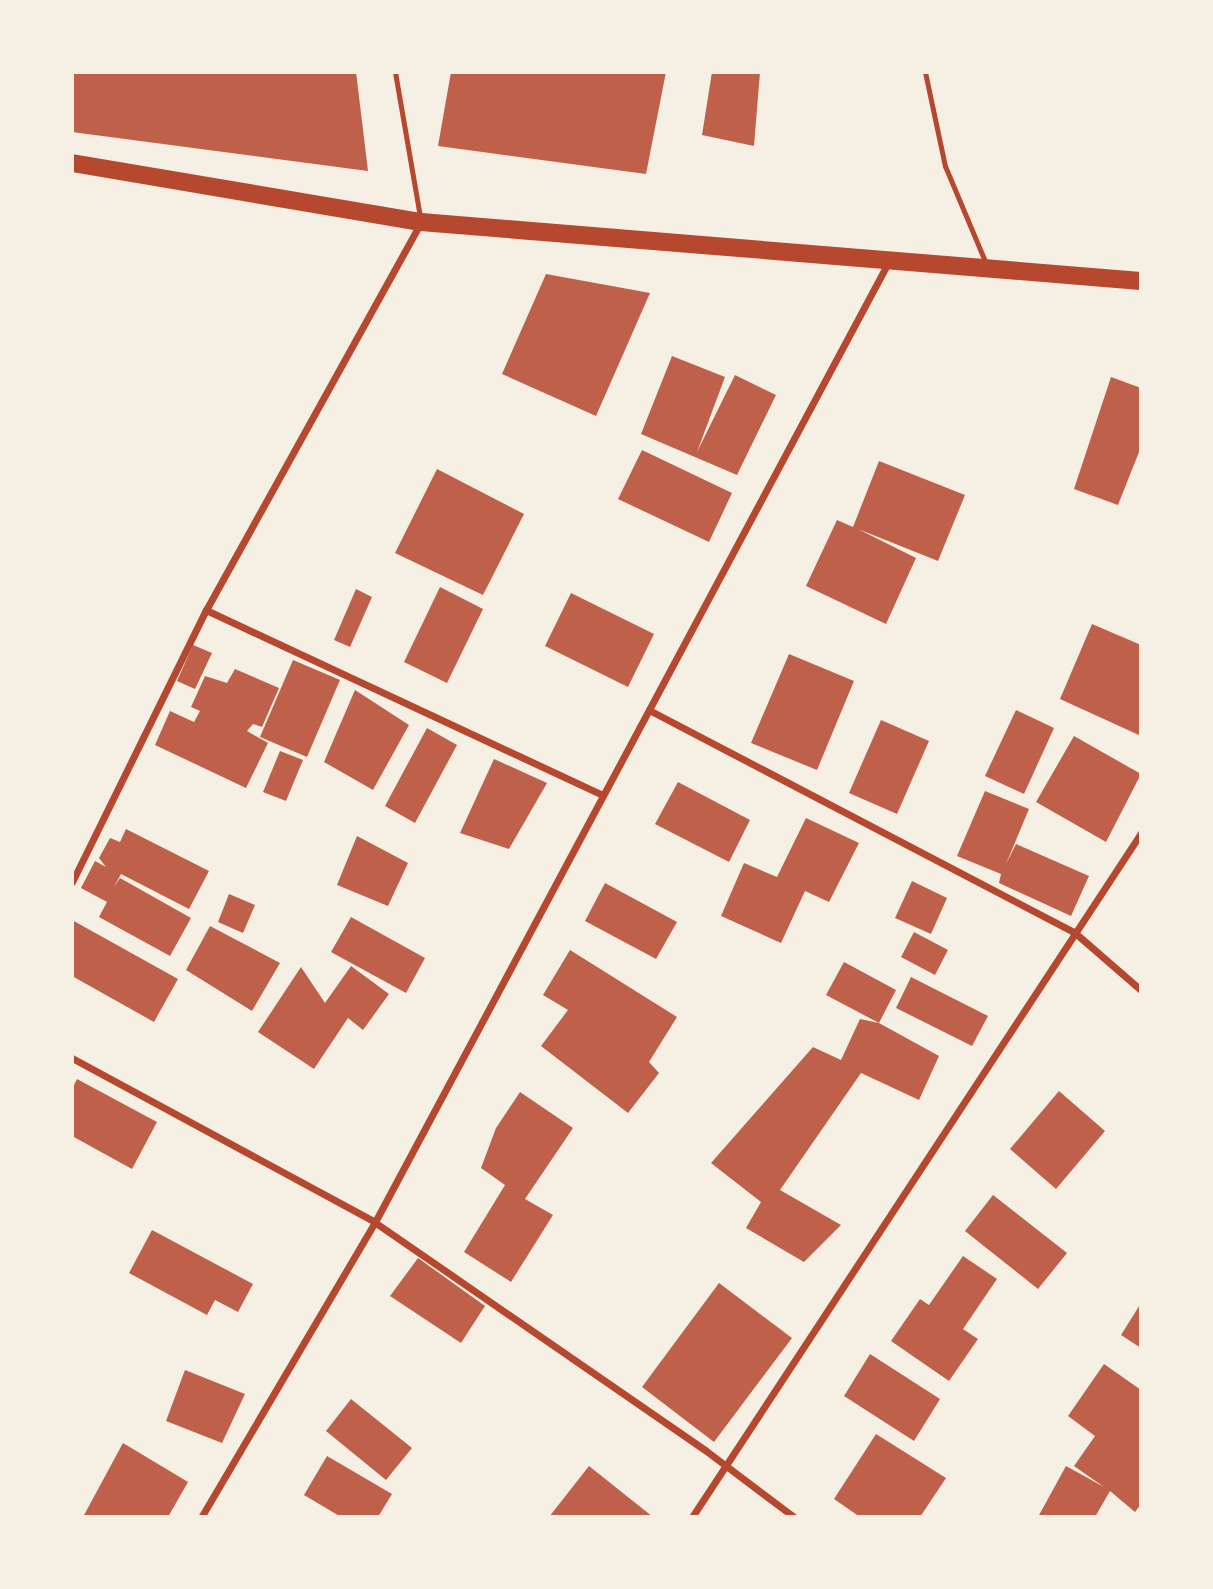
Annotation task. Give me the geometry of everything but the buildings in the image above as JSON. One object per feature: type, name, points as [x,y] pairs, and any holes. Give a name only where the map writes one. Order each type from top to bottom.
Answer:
[{"type":"main road","points":[[72,163],[421,222],[891,257],[1141,281]]},
{"type":"street","points":[[72,882],[206,610],[421,222]]},
{"type":"street","points":[[201,1517],[375,1222],[600,794],[649,710],[891,257]]},
{"type":"street","points":[[206,610],[600,794]]},
{"type":"street","points":[[649,710],[1074,932],[1141,990]]},
{"type":"street","points":[[692,1517],[1141,833]]},
{"type":"street","points":[[72,1058],[375,1222],[794,1517]]},
{"type":"lane","points":[[395,72],[421,222]]},
{"type":"lane","points":[[925,72],[945,166],[987,266]]}]
